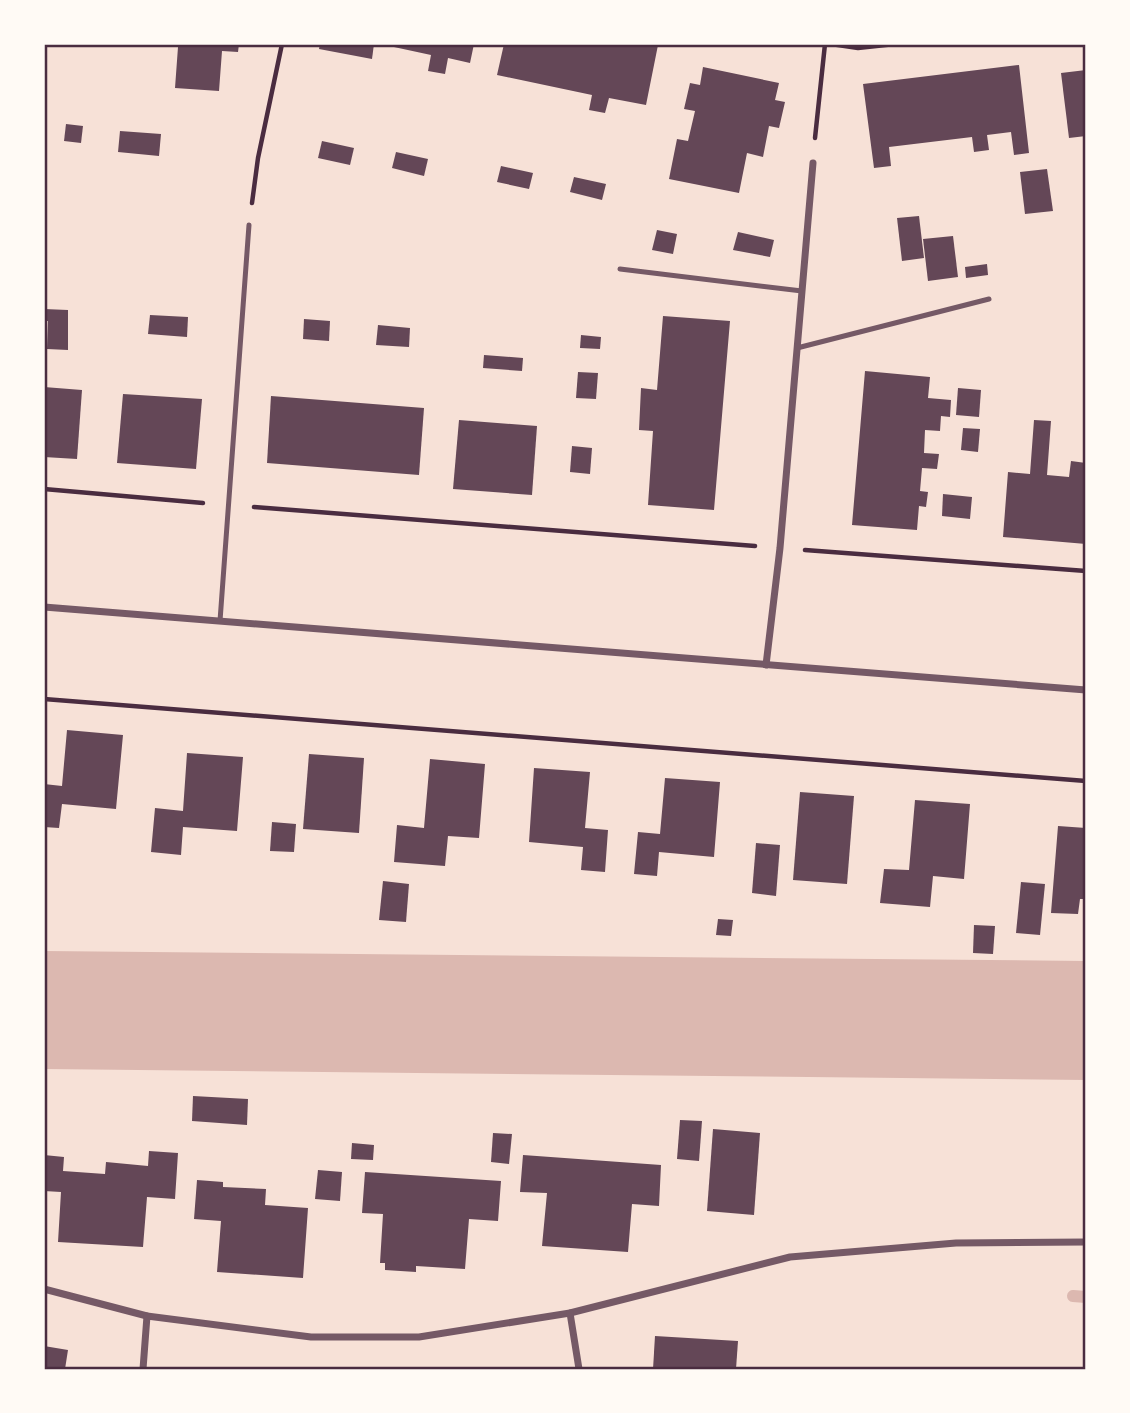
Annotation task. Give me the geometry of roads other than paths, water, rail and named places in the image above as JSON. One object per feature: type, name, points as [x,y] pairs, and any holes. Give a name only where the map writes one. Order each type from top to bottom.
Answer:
[{"type":"street","points":[[766,665],[780,548],[813,163]]},
{"type":"street","points":[[44,607],[1086,690]]},
{"type":"street","points":[[44,1289],[147,1316],[311,1337],[419,1337],[570,1313],[790,1257],[956,1243],[1086,1242]]},
{"type":"street","points":[[570,1313],[579,1369]]},
{"type":"street","points":[[143,1369],[147,1316]]},
{"type":"lane","points":[[220,621],[249,225]]},
{"type":"lane","points":[[620,269],[802,291]]},
{"type":"lane","points":[[797,348],[989,299]]},
{"type":"waterway","points":[[1073,1296],[1086,1297]]}]
